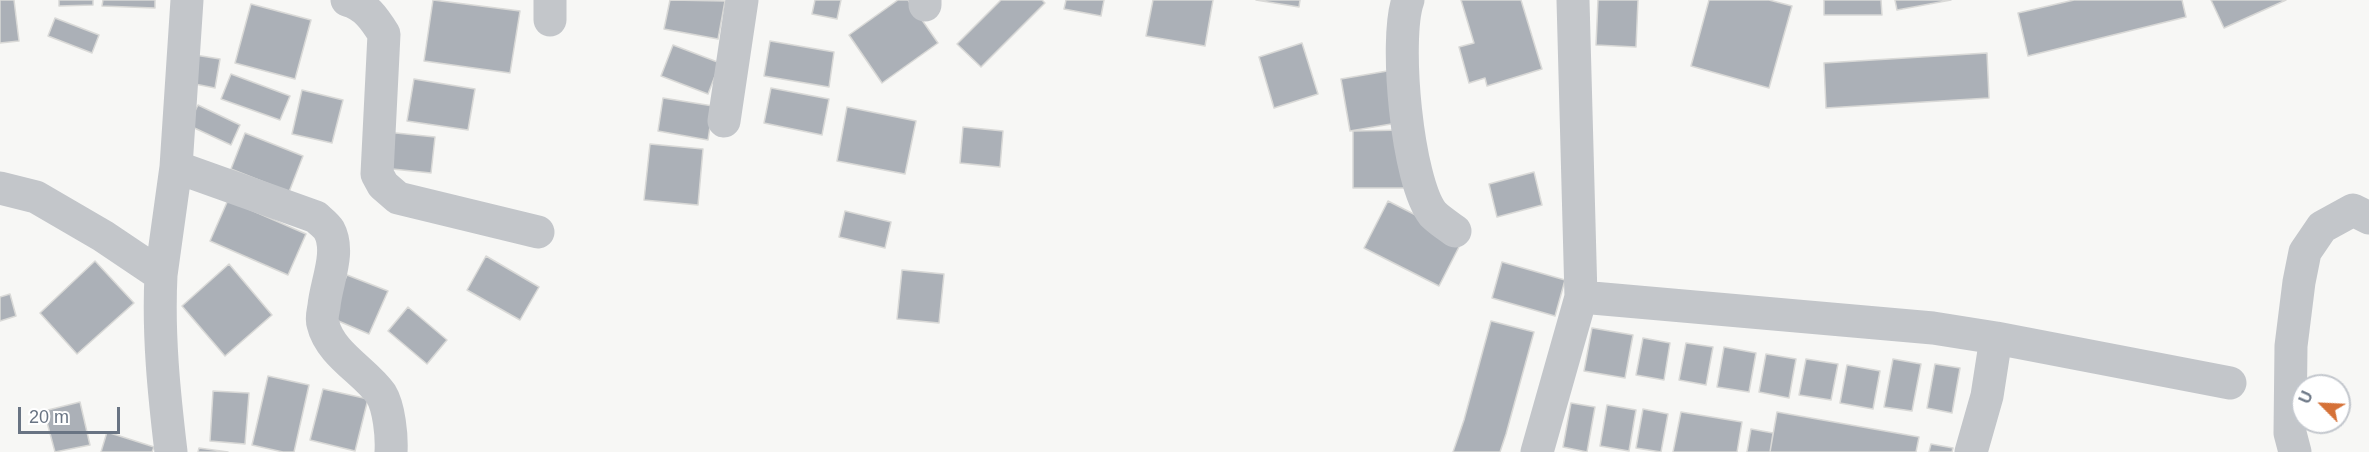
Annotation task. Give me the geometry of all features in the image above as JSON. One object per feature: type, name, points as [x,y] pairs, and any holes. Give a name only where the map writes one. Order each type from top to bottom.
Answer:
[{"type":"street","points":[[171,452],[159,318],[162,275],[176,167],[187,0]]},
{"type":"street","points":[[347,0],[360,4],[376,20],[384,34],[377,174],[383,185],[398,198],[538,232]]},
{"type":"street","points":[[724,121],[742,0]]},
{"type":"street","points":[[1408,0],[1401,54],[1411,153],[1424,195],[1433,213],[1455,231]]},
{"type":"street","points":[[1537,452],[1581,297],[1574,0]]},
{"type":"street","points":[[176,167],[316,217],[328,228],[333,241],[331,270],[324,300],[322,323],[330,340],[347,361],[381,395],[392,434],[391,452]]},
{"type":"street","points":[[0,188],[36,197],[103,236],[162,275]]},
{"type":"street","points":[[2295,452],[2290,433],[2291,346],[2305,252],[2322,227],[2353,210],[2369,218]]},
{"type":"street","points":[[1581,297],[1933,328],[2230,383]]},
{"type":"street","points":[[1971,452],[1987,396],[1996,338]]},
{"type":"building","points":[[0,0],[14,0],[19,41],[0,43]]},
{"type":"building","points":[[59,0],[93,0],[93,5],[59,6]]},
{"type":"building","points":[[103,0],[155,0],[155,8],[102,6]]},
{"type":"building","points":[[433,0],[520,11],[510,73],[424,61]]},
{"type":"building","points":[[670,0],[725,1],[718,39],[664,29]]},
{"type":"building","points":[[815,0],[841,0],[837,19],[812,14]]},
{"type":"building","points":[[898,0],[908,0],[938,43],[882,83],[849,35]]},
{"type":"building","points":[[1001,0],[1042,0],[1045,3],[981,67],[957,44]]},
{"type":"building","points":[[1066,0],[1104,0],[1101,16],[1064,9]]},
{"type":"building","points":[[1153,0],[1213,0],[1205,46],[1146,36]]},
{"type":"building","points":[[1256,0],[1300,0],[1299,7]]},
{"type":"building","points":[[1461,0],[1521,0],[1542,69],[1487,86],[1485,78],[1469,83],[1459,47],[1474,43]]},
{"type":"building","points":[[1598,0],[1638,0],[1636,47],[1596,45]]},
{"type":"building","points":[[1709,0],[1769,0],[1792,6],[1769,88],[1691,66]]},
{"type":"building","points":[[1824,0],[1881,0],[1882,15],[1824,15]]},
{"type":"building","points":[[1895,0],[1951,0],[1897,10]]},
{"type":"building","points":[[2074,0],[2182,0],[2186,17],[2028,56],[2018,13]]},
{"type":"building","points":[[2211,0],[2286,0],[2224,28]]},
{"type":"building","points":[[251,4],[311,20],[295,79],[235,63]]},
{"type":"building","points":[[55,18],[99,35],[92,53],[48,36]]},
{"type":"building","points":[[770,41],[834,52],[829,87],[764,76]]},
{"type":"building","points":[[1302,43],[1318,94],[1274,108],[1259,57]]},
{"type":"building","points":[[673,45],[720,63],[708,94],[661,76]]},
{"type":"building","points":[[1987,53],[1989,98],[1826,108],[1824,63]]},
{"type":"building","points":[[195,55],[220,59],[215,88],[190,83]]},
{"type":"building","points":[[1393,70],[1403,122],[1350,131],[1341,79]]},
{"type":"building","points":[[231,74],[290,96],[280,120],[221,99]]},
{"type":"building","points":[[414,79],[475,89],[468,130],[407,121]]},
{"type":"building","points":[[771,88],[829,99],[822,135],[764,123]]},
{"type":"building","points":[[302,90],[343,100],[332,143],[292,134]]},
{"type":"building","points":[[663,98],[713,106],[708,140],[658,131]]},
{"type":"building","points":[[198,105],[240,125],[231,145],[188,125]]},
{"type":"building","points":[[847,107],[916,121],[905,174],[837,161]]},
{"type":"building","points":[[963,127],[1003,131],[1000,167],[960,163]]},
{"type":"building","points":[[1404,130],[1404,188],[1353,188],[1353,131]]},
{"type":"building","points":[[386,132],[435,137],[431,173],[383,168]]},
{"type":"building","points":[[245,133],[303,156],[289,192],[231,169]]},
{"type":"building","points":[[650,144],[703,149],[698,205],[644,200]]},
{"type":"building","points":[[1534,172],[1542,205],[1497,217],[1489,184]]},
{"type":"building","points":[[228,200],[306,234],[288,275],[210,241]]},
{"type":"building","points":[[1388,201],[1463,239],[1439,286],[1364,248]]},
{"type":"building","points":[[845,211],[891,222],[885,248],[839,237]]},
{"type":"building","points":[[486,256],[539,287],[520,320],[467,290]]},
{"type":"building","points":[[95,261],[134,303],[77,354],[40,313]]},
{"type":"building","points":[[1502,262],[1565,280],[1555,316],[1492,298]]},
{"type":"building","points":[[229,264],[272,315],[225,356],[182,306]]},
{"type":"building","points":[[902,270],[944,274],[939,323],[897,319]]},
{"type":"building","points":[[347,275],[388,291],[369,334],[329,317]]},
{"type":"building","points":[[10,294],[16,316],[0,321],[0,297]]},
{"type":"building","points":[[408,307],[447,340],[427,364],[388,331]]},
{"type":"building","points":[[1491,321],[1534,332],[1506,434],[1500,452],[1453,452],[1464,420]]},
{"type":"building","points":[[1592,328],[1633,335],[1625,378],[1584,371]]},
{"type":"building","points":[[1643,338],[1670,343],[1664,380],[1636,375]]},
{"type":"building","points":[[1686,343],[1713,347],[1706,385],[1679,380]]},
{"type":"building","points":[[1724,347],[1756,353],[1749,392],[1717,387]]},
{"type":"building","points":[[1766,354],[1796,359],[1789,398],[1759,392]]},
{"type":"building","points":[[1806,359],[1838,364],[1831,400],[1799,395]]},
{"type":"building","points":[[1893,359],[1921,364],[1912,411],[1884,407]]},
{"type":"building","points":[[1935,364],[1960,368],[1952,413],[1927,408]]},
{"type":"building","points":[[1847,365],[1880,371],[1873,409],[1840,403]]},
{"type":"building","points":[[268,376],[309,385],[294,452],[283,452],[252,445]]},
{"type":"building","points":[[323,389],[368,399],[355,451],[310,440]]},
{"type":"building","points":[[213,391],[249,393],[245,444],[210,441]]},
{"type":"building","points":[[80,402],[90,445],[55,452],[44,411]]},
{"type":"building","points":[[1571,403],[1595,407],[1587,452],[1563,447]]},
{"type":"building","points":[[1607,405],[1636,410],[1629,451],[1600,446]]},
{"type":"building","points":[[1643,409],[1668,414],[1661,452],[1636,448]]},
{"type":"building","points":[[1681,412],[1742,422],[1737,452],[1673,452]]},
{"type":"building","points":[[1777,412],[1919,437],[1916,452],[1770,452]]},
{"type":"building","points":[[1751,429],[1773,433],[1770,452],[1747,452]]},
{"type":"building","points":[[107,432],[154,447],[152,452],[101,452]]},
{"type":"building","points":[[1931,444],[1953,448],[1952,452],[1929,452]]},
{"type":"building","points":[[199,448],[228,452],[198,452]]}]
